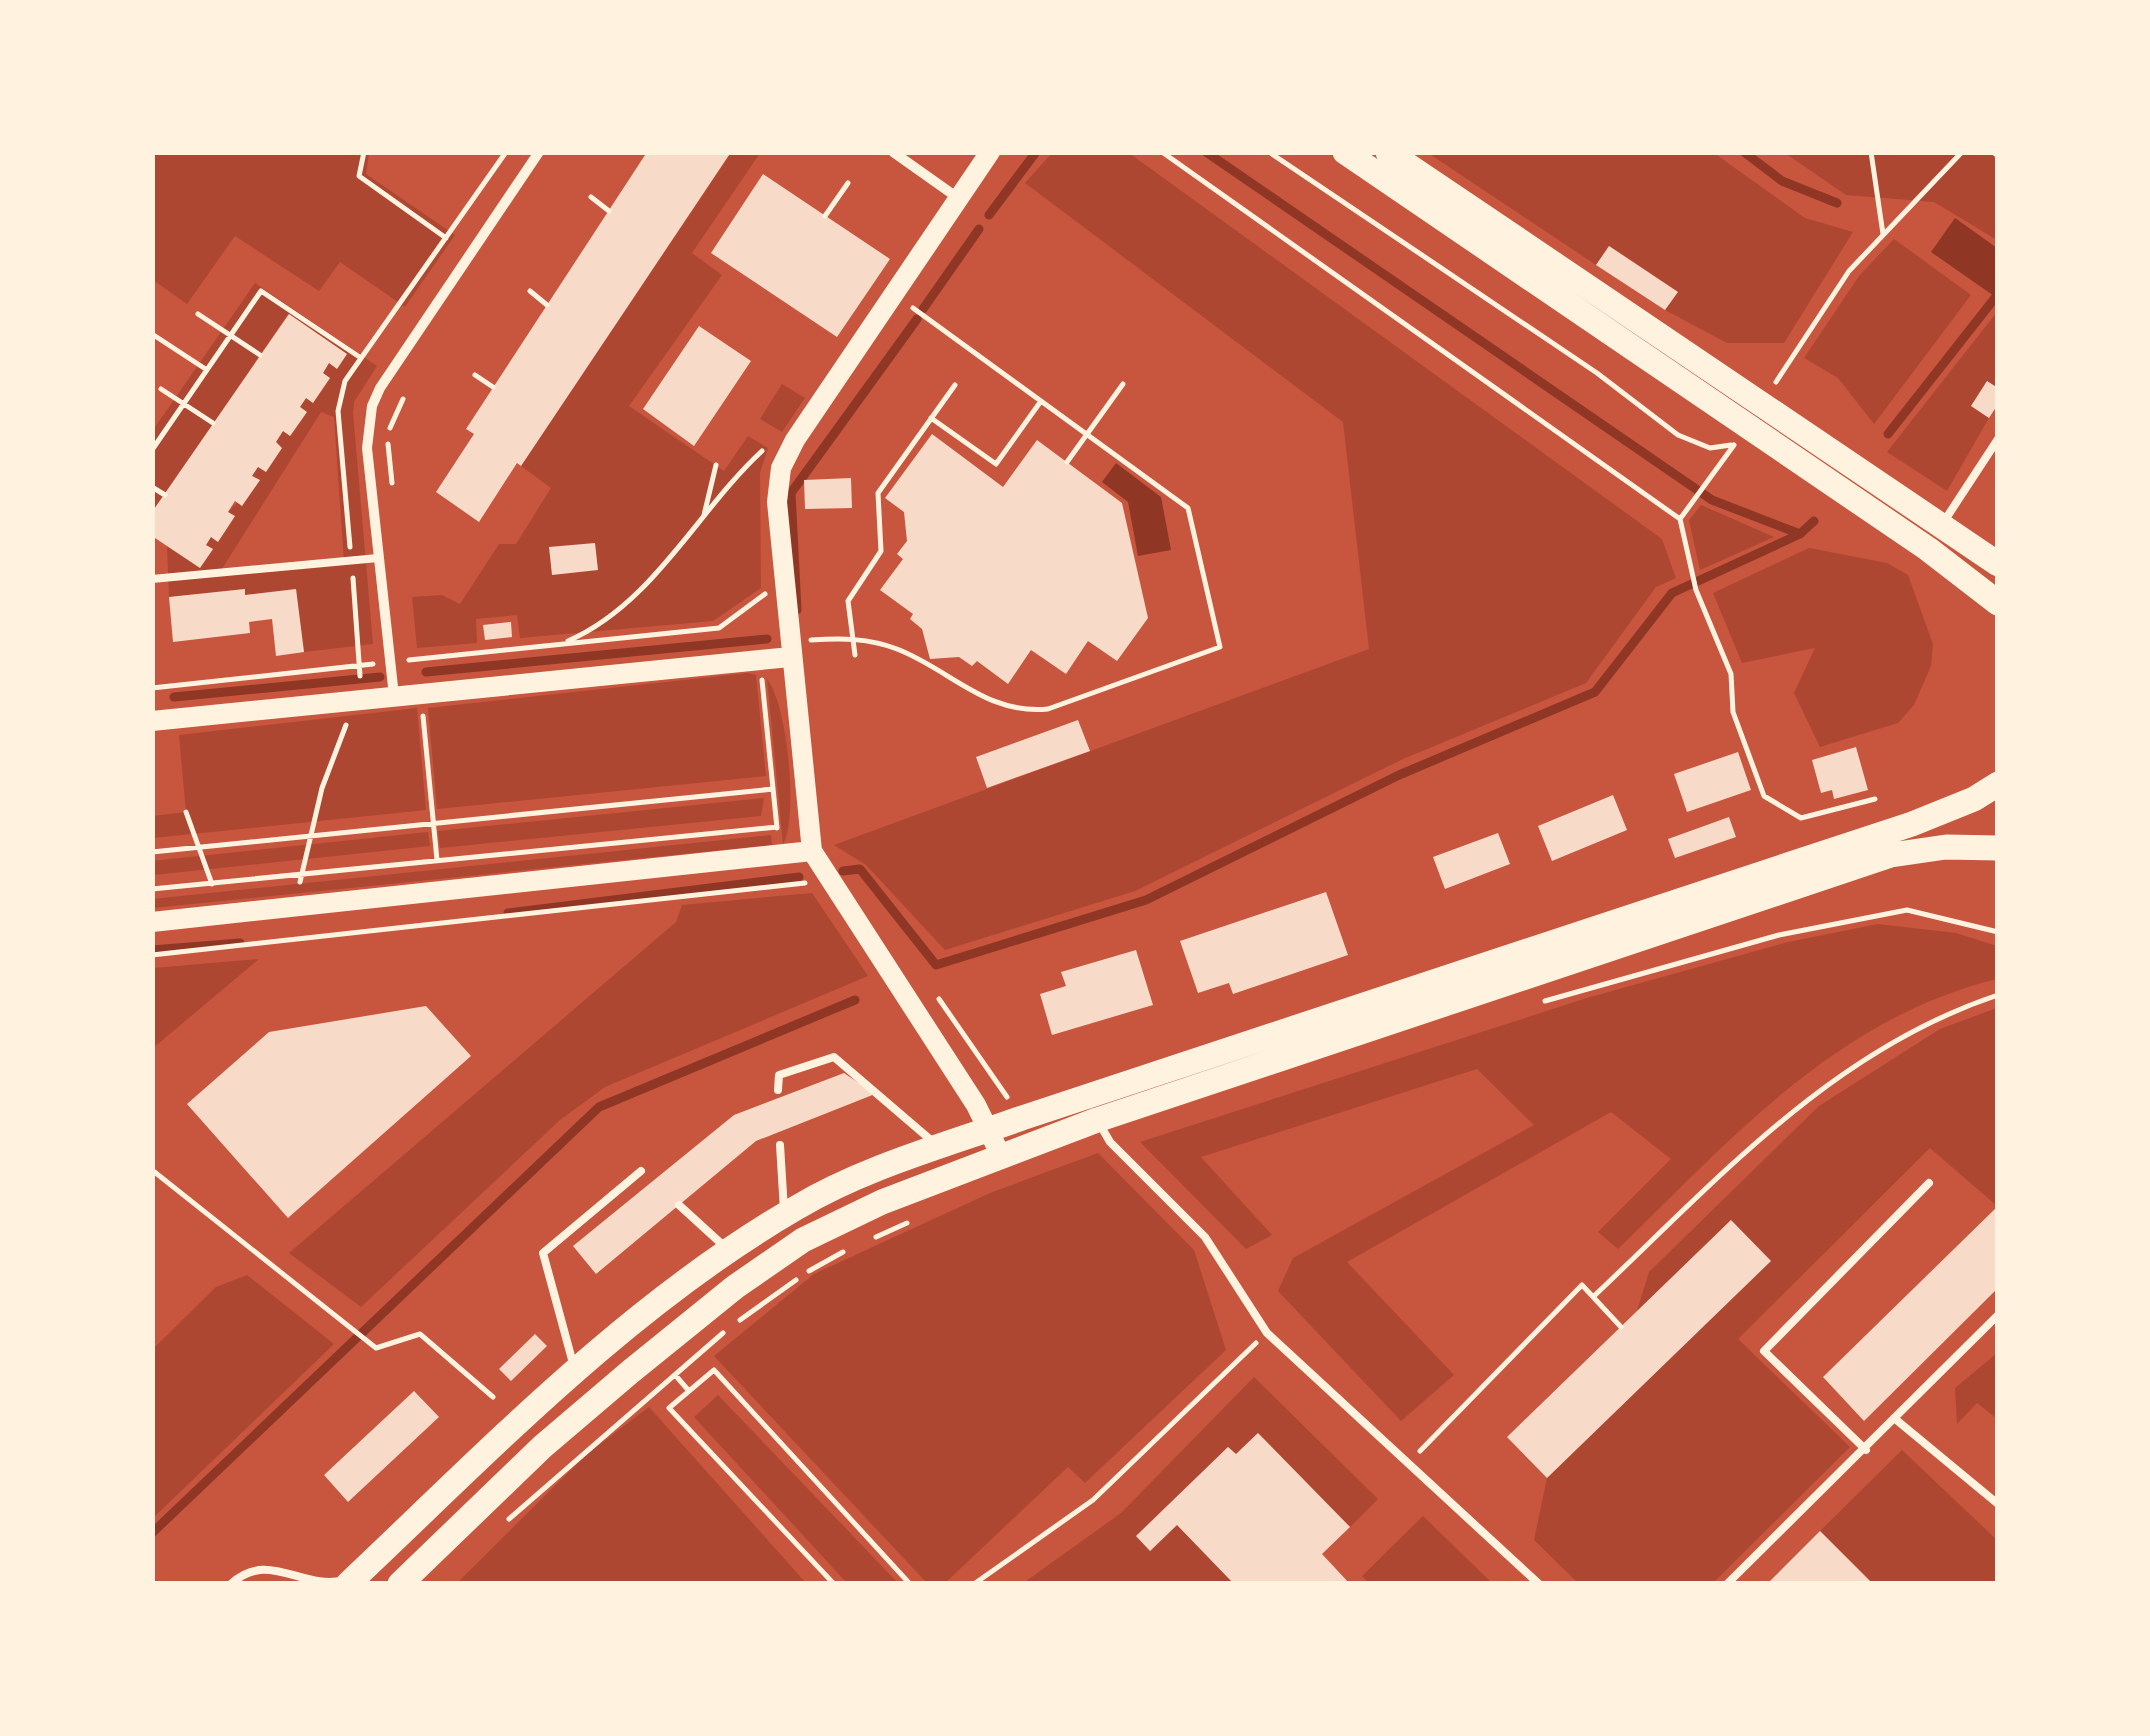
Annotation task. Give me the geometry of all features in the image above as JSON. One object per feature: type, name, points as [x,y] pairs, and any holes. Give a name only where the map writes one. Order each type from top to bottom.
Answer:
[{"type":"main road","points":[[990,152],[784,458],[777,491],[782,581],[812,852],[991,1129],[1001,1156]]},
{"type":"main road","points":[[1345,152],[1928,549],[1998,603]]},
{"type":"main road","points":[[1388,152],[1747,426],[1924,518],[1998,564]]},
{"type":"main road","points":[[152,720],[394,697],[789,650]]},
{"type":"main road","points":[[400,1584],[542,1447],[735,1287],[803,1240],[882,1202],[1001,1156],[1090,1109],[1885,834],[1964,804],[1998,784]]},
{"type":"main road","points":[[356,1575],[575,1369],[728,1250],[784,1215],[886,1165],[991,1129],[1090,1109],[1891,855],[1946,847],[1998,848]]},
{"type":"main road","points":[[152,922],[812,852]]},
{"type":"street","points":[[394,697],[366,448],[372,406],[395,364],[539,152]]},
{"type":"street","points":[[893,152],[958,198]]},
{"type":"lane","points":[[1924,518],[1941,523],[1950,520],[1998,439]]},
{"type":"lane","points":[[152,580],[378,558]]},
{"type":"lane","points":[[778,1090],[779,1075],[834,1058],[939,1147]]},
{"type":"lane","points":[[1090,1109],[1110,1142],[1205,1237],[1267,1333],[1538,1584]]},
{"type":"lane","points":[[780,1145],[784,1215]]},
{"type":"lane","points":[[575,1369],[543,1253],[641,1171]]},
{"type":"lane","points":[[1866,1450],[1764,1351],[1929,1183]]},
{"type":"lane","points":[[680,1206],[728,1250]]},
{"type":"lane","points":[[1727,1584],[1998,1315]]},
{"type":"lane","points":[[1894,1418],[1998,1504]]},
{"type":"lane","points":[[231,1582],[264,1567],[339,1582],[356,1575]]},
{"type":"path","points":[[364,152],[359,176],[446,238]]},
{"type":"path","points":[[1162,152],[1680,519],[1691,575],[1731,674],[1733,712],[1764,796],[1801,818],[1875,799]]},
{"type":"path","points":[[1270,152],[1597,373],[1678,435],[1710,448],[1747,426]]},
{"type":"path","points":[[1870,152],[1883,234]]},
{"type":"path","points":[[1680,519],[1747,426],[1848,271],[1962,152]]},
{"type":"path","points":[[826,216],[848,182]]},
{"type":"path","points":[[591,198],[609,211]]},
{"type":"path","points":[[152,450],[261,290],[361,358]]},
{"type":"path","points":[[530,291],[547,304]]},
{"type":"path","points":[[789,650],[854,638],[902,651],[972,694],[1024,712],[1048,710],[1220,647],[1188,508],[911,306]]},
{"type":"path","points":[[198,314],[260,356]]},
{"type":"path","points":[[152,334],[207,370]]},
{"type":"path","points":[[475,375],[494,387]]},
{"type":"path","points":[[1066,462],[1123,384]]},
{"type":"path","points":[[855,655],[848,601],[881,551],[878,493],[955,385]]},
{"type":"path","points":[[161,389],[213,424]]},
{"type":"path","points":[[394,501],[388,444],[394,414],[403,399]]},
{"type":"path","points":[[932,418],[996,464],[1042,402]]},
{"type":"path","points":[[561,644],[608,618],[702,523],[752,460],[768,448]]},
{"type":"path","points":[[702,523],[716,465]]},
{"type":"path","points":[[152,488],[164,494]]},
{"type":"path","points":[[152,688],[719,628],[782,581]]},
{"type":"path","points":[[409,660],[414,670]]},
{"type":"path","points":[[279,945],[302,874],[328,768],[356,700],[360,665]]},
{"type":"path","points":[[762,676],[778,842]]},
{"type":"path","points":[[422,708],[437,861]]},
{"type":"path","points":[[152,852],[773,789]]},
{"type":"path","points":[[186,812],[224,915]]},
{"type":"path","points":[[152,889],[777,827]]},
{"type":"path","points":[[152,956],[279,945],[832,880]]},
{"type":"path","points":[[1534,1004],[1779,935],[1907,910],[1998,932]]},
{"type":"path","points":[[1593,1297],[1808,1098],[1868,1054],[1938,1014],[1998,995]]},
{"type":"path","points":[[152,1170],[376,1348],[420,1334],[492,1397]]},
{"type":"path","points":[[866,1241],[918,1218]]},
{"type":"path","points":[[507,1520],[730,1327],[812,1268],[852,1248]]},
{"type":"path","points":[[1407,1464],[1582,1285],[1621,1326]]},
{"type":"path","points":[[974,1584],[1093,1500],[1267,1333]]},
{"type":"path","points":[[834,1584],[670,1408],[714,1370],[910,1584]]},
{"type":"path","points":[[676,1376],[689,1391]]},
{"type":"shaded area","points":[[153,153],[369,153],[366,174],[455,235],[405,307],[340,262],[319,291],[235,236],[187,304],[153,280]]},
{"type":"shaded area","points":[[731,153],[760,153],[692,253],[722,275],[629,406],[724,471],[748,436],[768,448],[760,473],[761,588],[713,621],[520,638],[517,615],[476,619],[477,643],[417,648],[412,597],[442,595],[460,604],[499,544],[516,544],[551,488],[521,466]]},
{"type":"shaded area","points":[[1052,153],[1129,153],[1662,539],[1676,578],[1656,587],[1586,683],[1403,759],[1135,891],[945,950],[866,865],[834,845],[1369,649],[1343,422],[1025,183]]},
{"type":"shaded area","points":[[1428,153],[1714,153],[1805,218],[1853,232],[1784,343],[1727,343],[1665,310],[1677,291],[1610,246],[1596,265]]},
{"type":"shaded area","points":[[1785,153],[1997,153],[1997,240],[1934,202],[1846,195]]},
{"type":"shaded area","points":[[1955,218],[1997,248],[1997,298],[1931,252]]},
{"type":"shaded area","points":[[1894,239],[1971,295],[1874,424],[1838,378],[1804,358],[1859,276]]},
{"type":"shaded area","points":[[255,283],[377,366],[354,402],[353,413],[373,644],[304,652],[296,589],[245,595],[244,589],[169,597],[167,546],[200,568],[213,550],[206,545],[211,537],[218,542],[235,517],[228,512],[259,480],[252,475],[258,467],[266,471],[282,448],[276,442],[283,431],[291,436],[307,412],[300,407],[306,398],[313,402],[330,379],[323,373],[329,363],[337,368],[347,354],[288,314],[153,512],[153,430]],"holes":[[[321,412],[334,417],[344,561],[220,572]]]},
{"type":"shaded area","points":[[1997,312],[1997,388],[1986,382],[1971,406],[1989,418],[1947,491],[1887,452]]},
{"type":"shaded area","points":[[782,384],[805,398],[782,432],[760,419]]},
{"type":"shaded area","points":[[1116,463],[1161,497],[1171,550],[1138,556],[1128,502],[1102,482]]},
{"type":"shaded area","points":[[1701,505],[1774,537],[1700,570],[1689,520]]},
{"type":"shaded area","points":[[1809,548],[1887,563],[1908,575],[1933,644],[1931,666],[1914,705],[1898,723],[1820,747],[1794,693],[1815,648],[1742,663],[1713,593]]},
{"type":"shaded area","points":[[756,675],[766,776],[437,809],[428,708]]},
{"type":"shaded area","points":[[767,679],[780,711],[788,760],[790,810],[783,844]]},
{"type":"shaded area","points":[[417,708],[426,810],[153,838],[152,816],[186,812],[179,735]]},
{"type":"shaded area","points":[[764,798],[761,816],[440,848],[438,831]]},
{"type":"shaded area","points":[[428,832],[430,846],[153,875],[152,861]]},
{"type":"shaded area","points":[[771,835],[772,845],[153,908],[152,899]]},
{"type":"shaded area","points":[[812,893],[868,976],[605,1087],[560,1120],[361,1307],[289,1253],[676,922],[682,905]]},
{"type":"shaded area","points":[[1878,924],[1956,933],[1997,946],[1997,979],[1939,997],[1886,1022],[1837,1053],[1745,1126],[1618,1249],[1598,1232],[1671,1159],[1611,1112],[1347,1262],[1454,1375],[1401,1421],[1278,1291],[1293,1258],[1534,1125],[1477,1069],[1201,1157],[1272,1235],[1246,1249],[1140,1142],[1587,998],[1788,942]]},
{"type":"shaded area","points":[[259,959],[153,1048],[153,968]]},
{"type":"shaded area","points":[[1997,1008],[1997,1206],[1930,1148],[1738,1339],[1850,1447],[1713,1583],[1578,1583],[1534,1540],[1547,1478],[1771,1261],[1731,1220],[1637,1311],[1649,1272],[1819,1106],[1940,1029]]},
{"type":"shaded area","points":[[1098,1153],[1194,1250],[1226,1350],[1085,1483],[1068,1467],[945,1583],[927,1583],[714,1356],[814,1274],[990,1193]]},
{"type":"shaded area","points":[[247,1275],[334,1344],[153,1518],[153,1349],[216,1287]]},
{"type":"shaded area","points":[[1997,1353],[1997,1419],[1977,1403],[1957,1424],[1955,1388]]},
{"type":"shaded area","points":[[1254,1377],[1378,1499],[1350,1527],[1258,1433],[1236,1454],[1228,1447],[1136,1536],[1151,1551],[1177,1525],[1234,1583],[1022,1584],[1121,1513]]},
{"type":"shaded area","points":[[718,1395],[898,1583],[847,1583],[694,1417]]},
{"type":"shaded area","points":[[649,1407],[806,1583],[457,1583],[587,1454]]},
{"type":"shaded area","points":[[1902,1450],[1997,1540],[1997,1583],[1873,1583],[1820,1531]]},
{"type":"shaded area","points":[[1423,1516],[1492,1583],[1369,1583],[1362,1576]]},
{"type":"building","points":[[647,152],[731,152],[521,466],[517,463],[479,522],[436,492],[474,434],[466,429]]},
{"type":"building","points":[[763,174],[890,259],[837,337],[711,253]]},
{"type":"building","points":[[1609,246],[1678,292],[1665,310],[1596,265]]},
{"type":"building","points":[[289,314],[347,354],[337,369],[329,363],[323,373],[330,378],[313,403],[306,398],[300,407],[307,412],[290,436],[283,431],[276,442],[282,448],[266,472],[258,467],[252,476],[260,480],[242,506],[235,501],[228,512],[235,516],[218,542],[211,537],[206,545],[213,549],[200,568],[152,536],[152,512]]},
{"type":"building","points":[[699,326],[751,361],[694,446],[643,409]]},
{"type":"building","points":[[1987,381],[1998,388],[1998,404],[1989,418],[1971,406]]},
{"type":"building","points":[[932,434],[1003,487],[1037,440],[1122,503],[1148,618],[1117,661],[1088,641],[1066,674],[1031,650],[1008,684],[977,661],[972,666],[959,657],[930,659],[922,629],[910,619],[913,614],[880,590],[903,559],[897,554],[907,541],[904,512],[885,498]]},
{"type":"building","points":[[851,478],[852,508],[805,509],[804,480]]},
{"type":"building","points":[[595,543],[598,570],[552,575],[549,547]]},
{"type":"building","points":[[245,589],[245,595],[296,589],[304,652],[276,656],[272,619],[249,622],[250,633],[173,642],[169,597]]},
{"type":"building","points":[[511,622],[512,637],[485,640],[483,625]]},
{"type":"building","points":[[1078,720],[1090,751],[987,788],[976,757]]},
{"type":"building","points":[[1856,747],[1868,790],[1834,799],[1832,790],[1821,793],[1812,760]]},
{"type":"building","points":[[1738,752],[1751,790],[1687,812],[1674,774]]},
{"type":"building","points":[[1613,795],[1627,830],[1552,861],[1538,826]]},
{"type":"building","points":[[1729,817],[1736,837],[1675,858],[1668,839]]},
{"type":"building","points":[[1498,833],[1510,864],[1445,889],[1433,857]]},
{"type":"building","points":[[1326,892],[1348,955],[1233,994],[1229,983],[1198,993],[1180,941]]},
{"type":"building","points":[[1136,950],[1153,1005],[1052,1035],[1040,994],[1066,986],[1061,972]]},
{"type":"building","points":[[426,1006],[471,1056],[288,1218],[187,1104],[269,1032]]},
{"type":"building","points":[[844,1073],[875,1094],[756,1141],[596,1274],[573,1246],[734,1115]]},
{"type":"building","points":[[1998,1206],[1998,1288],[1864,1421],[1823,1377]]},
{"type":"building","points":[[1731,1220],[1771,1261],[1547,1478],[1507,1437]]},
{"type":"building","points":[[535,1334],[547,1346],[511,1381],[499,1369]]},
{"type":"building","points":[[414,1391],[439,1417],[348,1502],[324,1475]]},
{"type":"building","points":[[1258,1433],[1350,1527],[1322,1554],[1350,1584],[1234,1584],[1177,1525],[1150,1551],[1136,1536],[1228,1447],[1236,1454]]},
{"type":"building","points":[[1820,1531],[1873,1584],[1767,1584]]},
{"type":"waterway","points":[[989,215],[1036,152]]},
{"type":"waterway","points":[[1206,152],[1712,500],[1800,534],[1814,521]]},
{"type":"waterway","points":[[1744,152],[1782,181],[1837,203]]},
{"type":"waterway","points":[[923,309],[979,229]]},
{"type":"waterway","points":[[1888,434],[1998,294]]},
{"type":"waterway","points":[[797,610],[791,493],[917,319]]},
{"type":"waterway","points":[[843,871],[860,869],[936,965],[1146,900],[1399,775],[1595,692],[1672,593],[1800,534]]},
{"type":"waterway","points":[[426,672],[767,639]]},
{"type":"waterway","points":[[174,697],[380,677]]},
{"type":"waterway","points":[[508,913],[799,877]]},
{"type":"waterway","points":[[152,950],[240,943]]},
{"type":"waterway","points":[[152,1533],[599,1107],[855,1000]]}]
